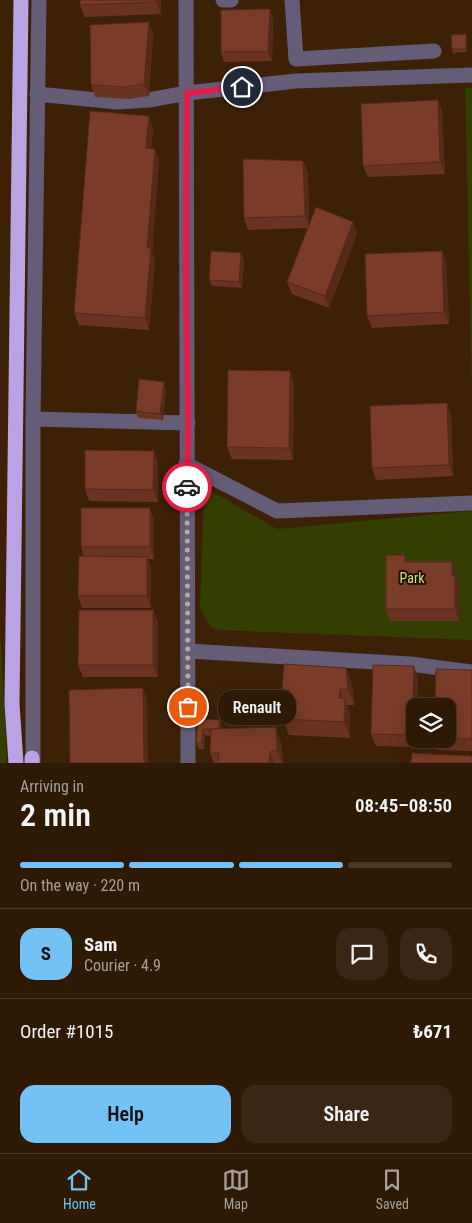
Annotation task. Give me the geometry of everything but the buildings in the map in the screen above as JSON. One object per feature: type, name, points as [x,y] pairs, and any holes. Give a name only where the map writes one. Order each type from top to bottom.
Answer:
[{"type":"highway","points":[[16,763],[12,704],[20,0]]},
{"type":"street","points":[[32,761],[38,0]]},
{"type":"street","points":[[186,0],[188,763]]},
{"type":"street","points":[[223,0],[231,0]]},
{"type":"street","points":[[292,0],[296,59],[434,51]]},
{"type":"street","points":[[37,94],[117,102],[149,100],[187,93],[296,81],[472,75]]},
{"type":"street","points":[[34,420],[188,423]]},
{"type":"street","points":[[186,464],[277,511],[472,503]]},
{"type":"street","points":[[188,650],[410,664],[472,672]]},
{"type":"green space","points":[[465,88],[472,88],[472,390]]},
{"type":"green space","name":"Park","points":[[213,492],[277,529],[472,511],[472,640],[219,630],[211,627],[200,608],[204,493]]},
{"type":"green space","points":[[1,643],[7,763],[0,763]]},
{"type":"way so far","points":[[187,487],[188,707]]},
{"type":"place","name":"Renault","points":[[188,707]]},
{"type":"route","points":[[187,487],[187,93],[242,87]]}]
